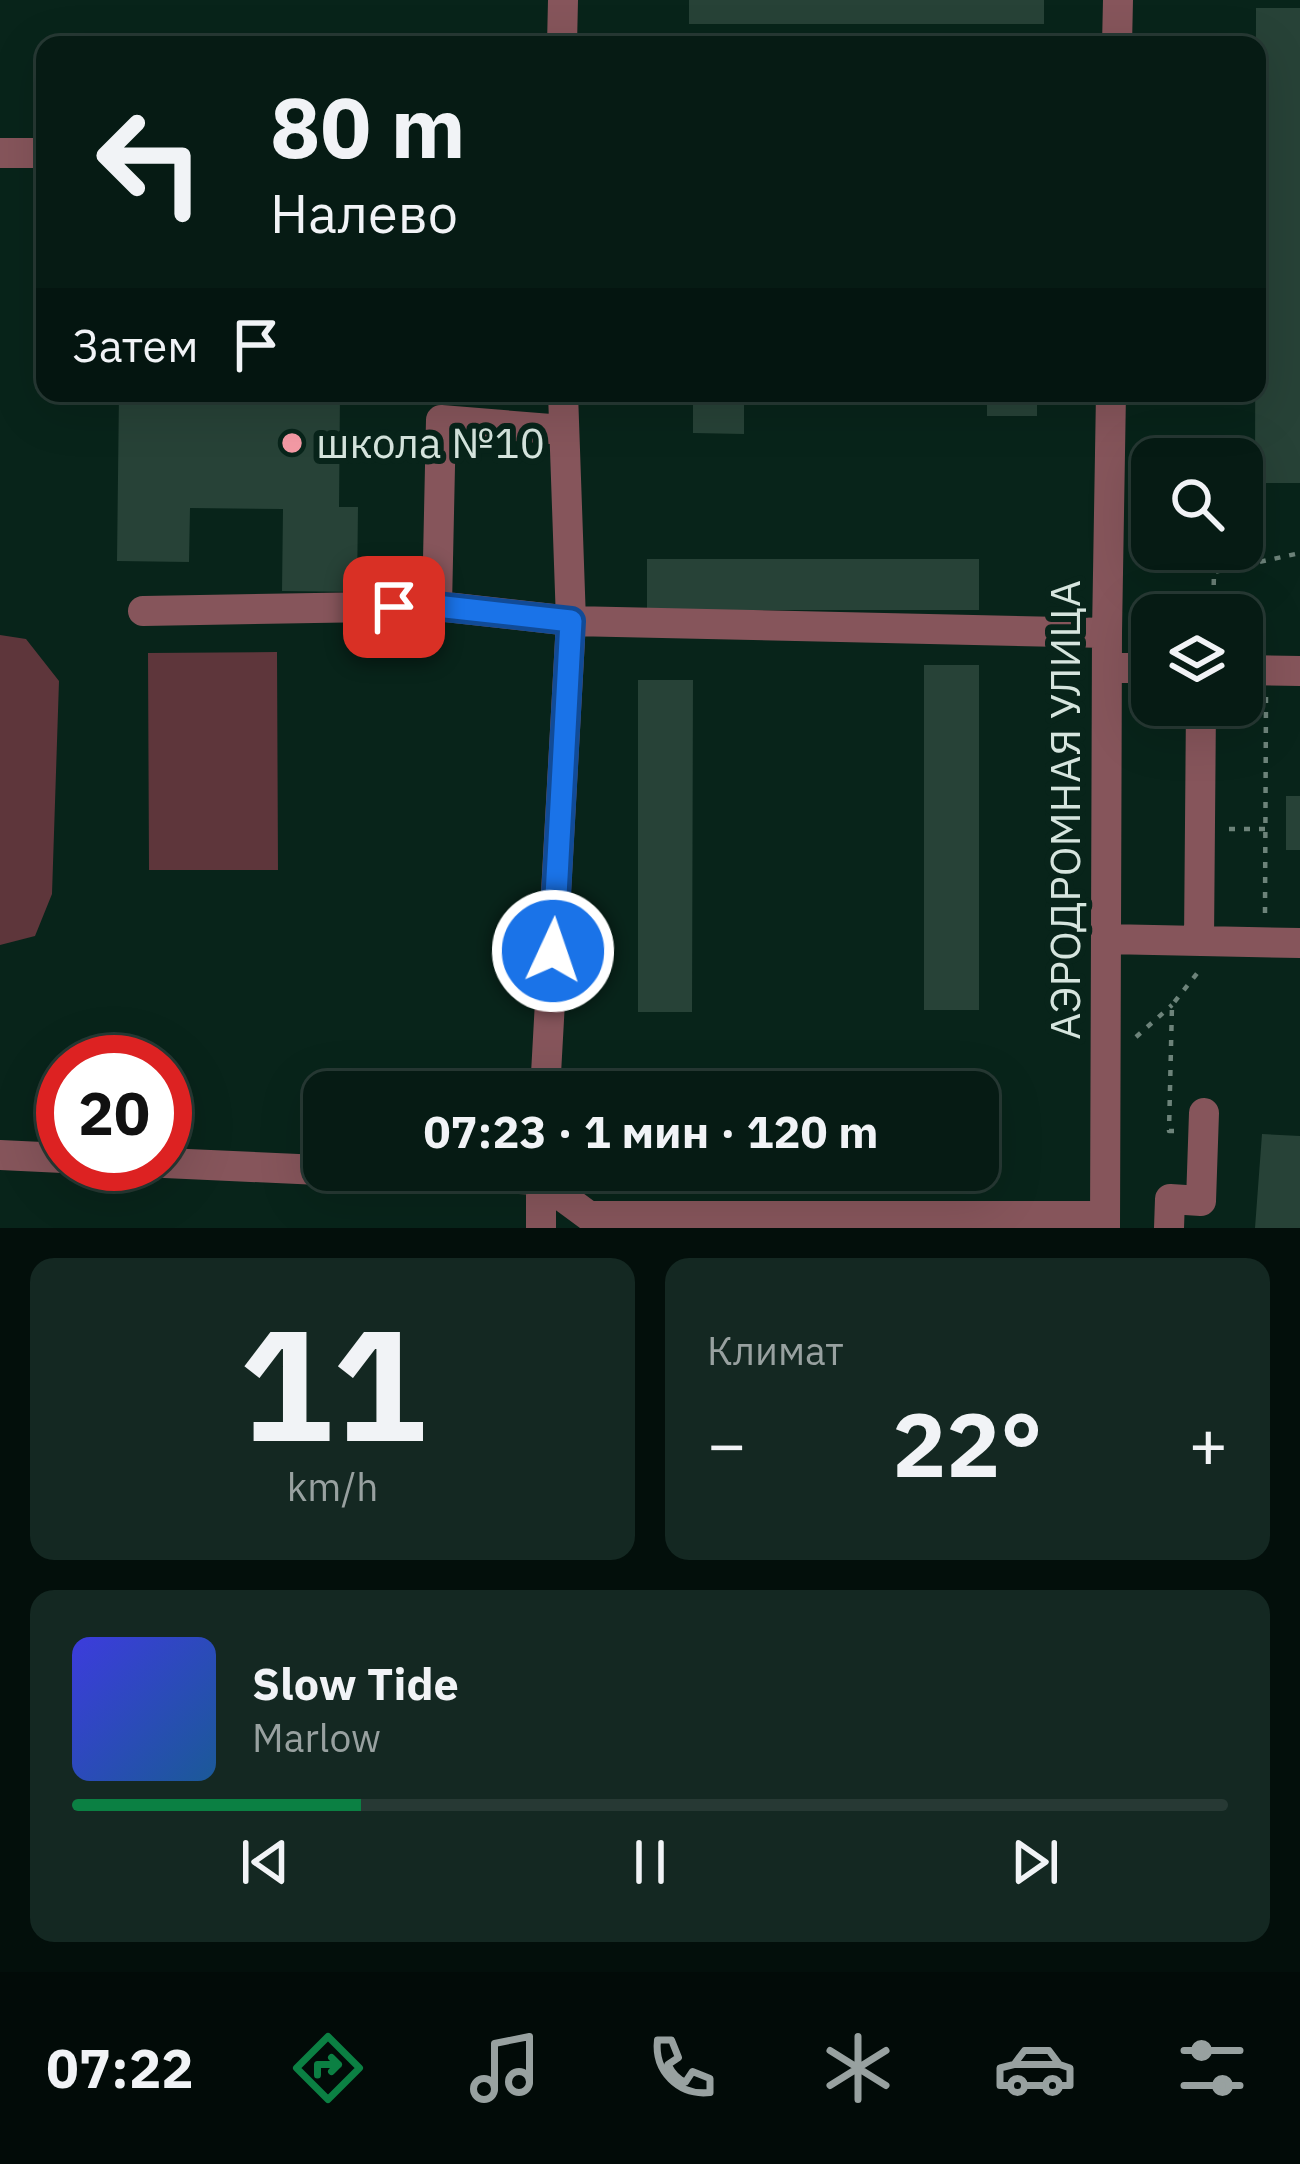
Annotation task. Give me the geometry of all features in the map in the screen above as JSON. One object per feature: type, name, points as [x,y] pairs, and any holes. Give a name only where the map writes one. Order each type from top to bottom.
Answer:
[{"type":"street","points":[[562,36],[563,0]]},
{"type":"street","points":[[1118,0],[1118,36]]},
{"type":"street","points":[[0,153],[36,153]]},
{"type":"street","points":[[546,1071],[571,621],[562,402]]},
{"type":"street","name":"АЭРОДРОМНАЯ УЛИЦА","points":[[1105,1222],[1111,402]]},
{"type":"street","points":[[436,606],[441,420],[563,430]]},
{"type":"street","points":[[142,611],[436,606],[571,621],[1107,632]]},
{"type":"street","points":[[1107,668],[1131,668]]},
{"type":"street","points":[[1263,670],[1300,671]]},
{"type":"street","points":[[1202,726],[1210,941]]},
{"type":"street","points":[[1106,939],[1300,943]]},
{"type":"street","points":[[1169,1228],[1170,1199],[1201,1201],[1204,1123]]},
{"type":"street","points":[[0,1155],[36,1157]]},
{"type":"street","points":[[192,1164],[303,1167]]},
{"type":"street","points":[[541,1191],[541,1228]]},
{"type":"street","points":[[560,1191],[590,1216],[1105,1222]]},
{"type":"path","points":[[1213,594],[1214,572],[1300,553]]},
{"type":"path","points":[[1258,726],[1265,830],[1265,942]]},
{"type":"path","points":[[1218,829],[1265,830]]},
{"type":"path","points":[[1105,1065],[1172,1005],[1210,941]]},
{"type":"path","points":[[1172,1005],[1169,1131],[1204,1123]]},
{"type":"shaded area","points":[[0,635],[26,639],[59,681],[52,894],[35,936],[0,945]]},
{"type":"shaded area","points":[[277,652],[278,870],[149,870],[148,653]]},
{"type":"building","points":[[689,0],[1044,0],[1044,24],[689,24]]},
{"type":"building","points":[[1256,8],[1300,8],[1300,483],[1263,483],[1263,438],[1255,438],[1255,402],[1266,402],[1266,36],[1256,36]]},
{"type":"building","points":[[119,402],[340,402],[339,507],[358,507],[357,592],[282,591],[283,509],[190,508],[189,562],[117,561]]},
{"type":"building","points":[[693,402],[744,402],[744,434],[693,433]]},
{"type":"building","points":[[987,402],[1037,402],[1037,416],[987,416]]},
{"type":"building","points":[[647,559],[979,559],[979,610],[647,610]]},
{"type":"building","points":[[924,665],[979,665],[979,1010],[924,1010]]},
{"type":"building","points":[[638,680],[693,680],[692,1012],[638,1012]]},
{"type":"building","points":[[1286,796],[1300,796],[1300,850],[1286,850]]},
{"type":"building","points":[[1262,1134],[1300,1136],[1300,1228],[1255,1228]]},
{"type":"place","name":"школа №10","points":[[292,443]]},
{"type":"route","points":[[394,607],[436,606],[571,621],[553,951]]}]
